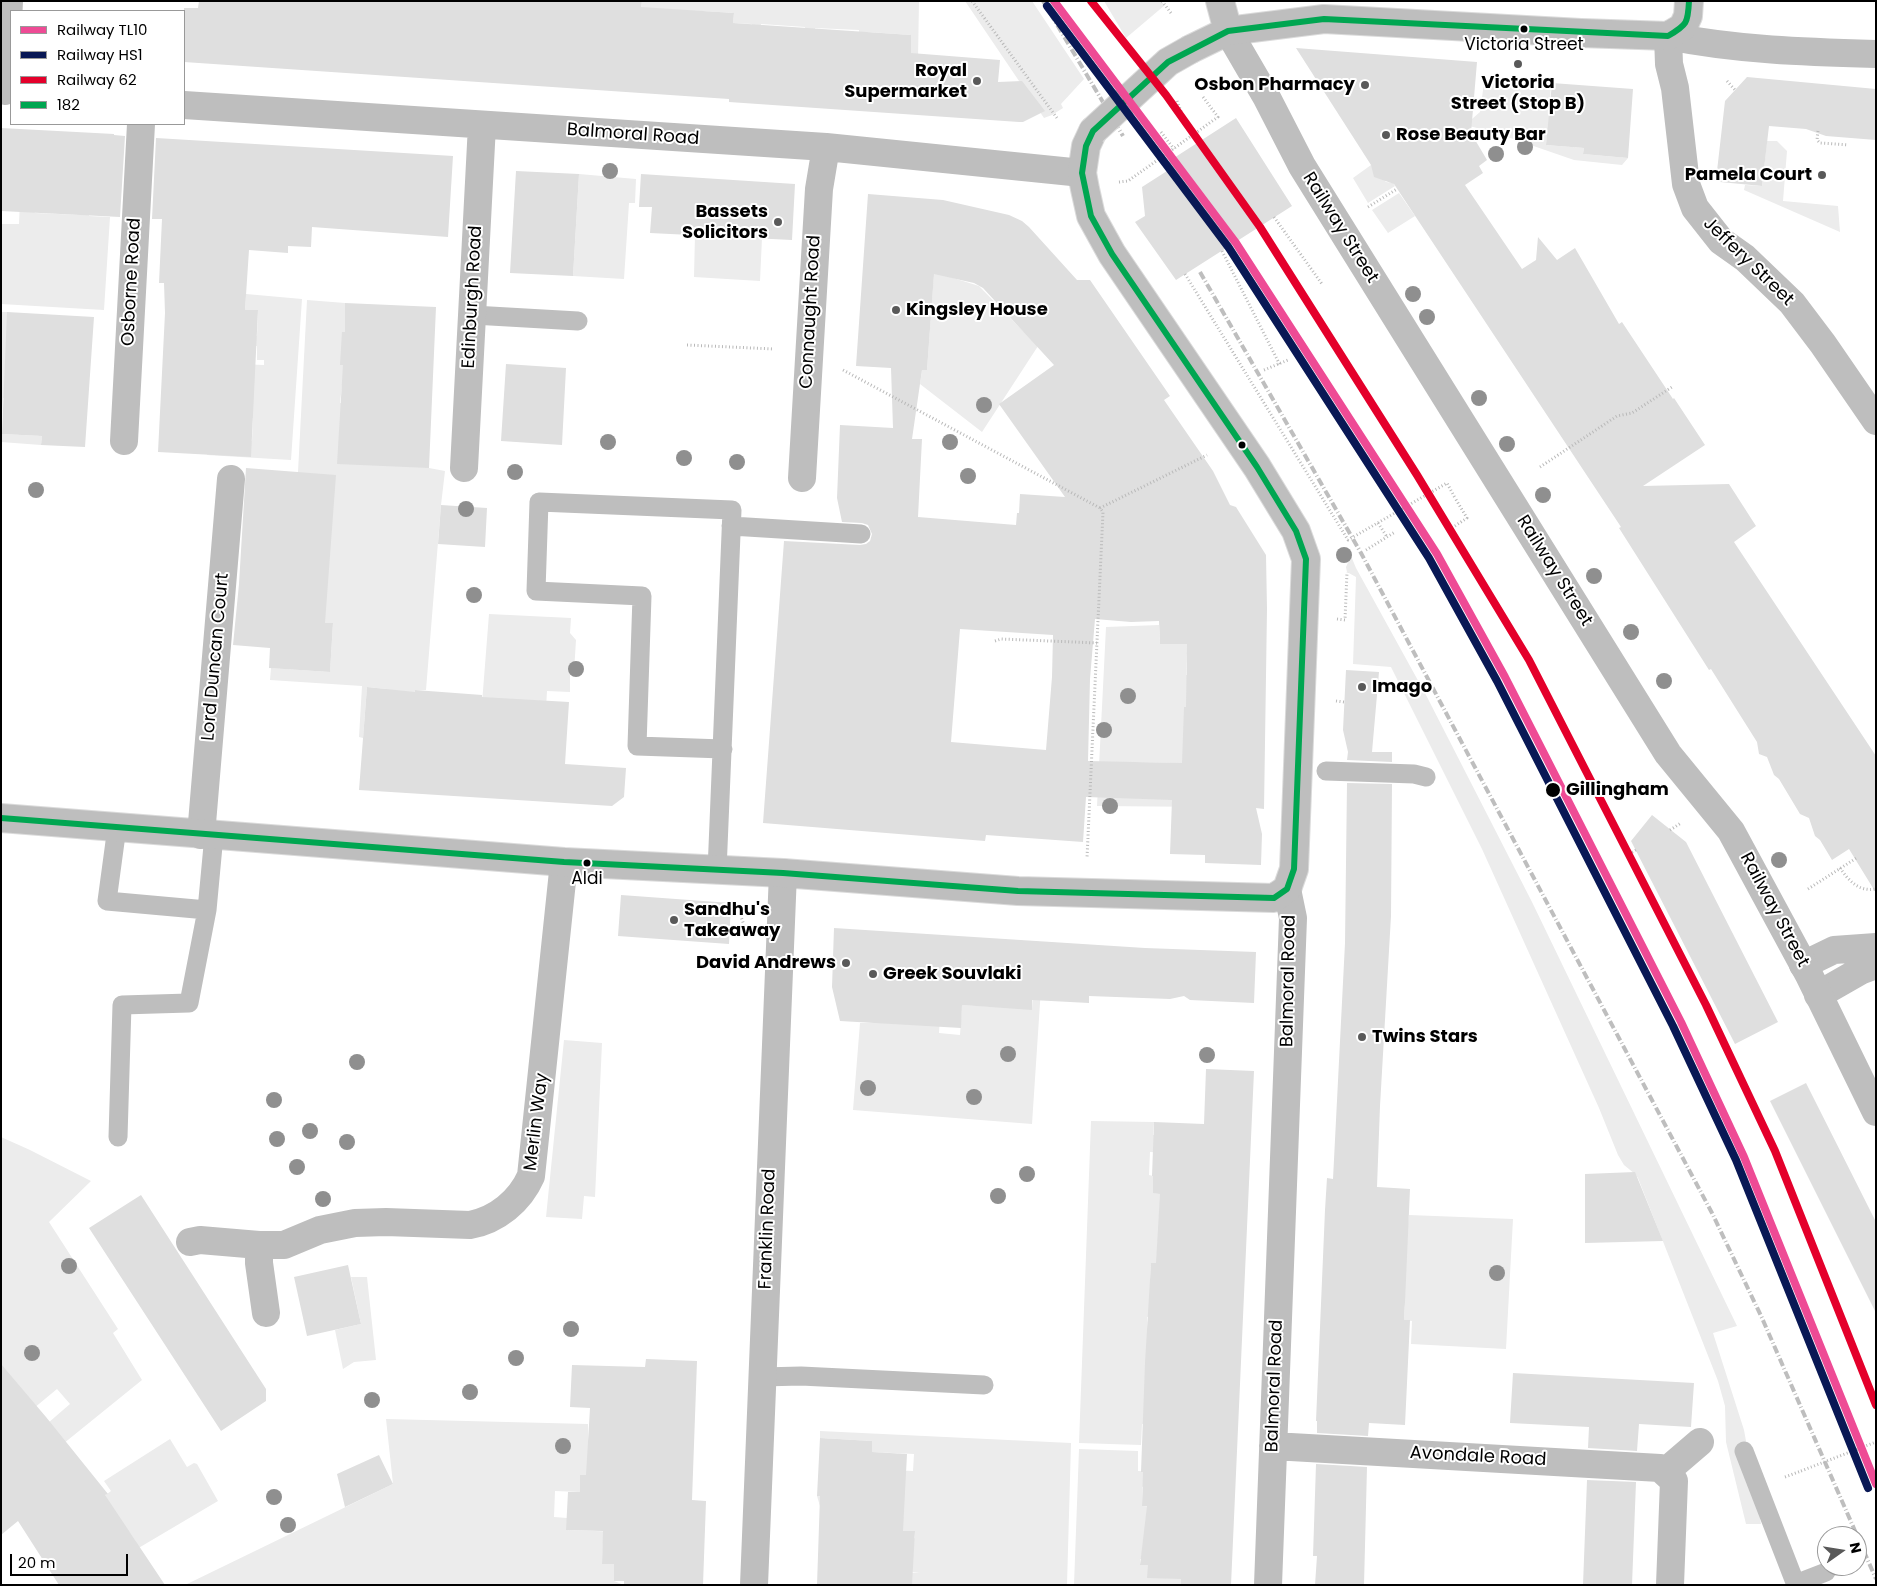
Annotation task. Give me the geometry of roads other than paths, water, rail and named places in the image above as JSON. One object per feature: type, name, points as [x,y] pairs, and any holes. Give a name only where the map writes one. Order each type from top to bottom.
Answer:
[{"type":"street","points":[[6,91],[9,1]]},
{"type":"street","name":"Railway Street","points":[[1220,1],[1228,31],[1267,98],[1302,166],[1668,754],[1731,831],[1803,965],[1876,1112]]},
{"type":"street","points":[[1668,36],[1683,27],[1688,16],[1689,1]]},
{"type":"street","points":[[1228,31],[1324,19],[1668,36],[1704,44],[1742,48],[1876,54]]},
{"type":"street","name":"Balmoral Road","points":[[1228,31],[1168,62],[1093,131],[1086,146],[1082,173],[1091,216],[1112,254],[1257,467],[1296,531],[1306,559],[1294,869],[1286,889],[1293,918],[1268,1585]]},
{"type":"street","name":"Jeffery Street","points":[[1668,36],[1669,64],[1675,88],[1686,184],[1695,208],[1721,241],[1746,258],[1792,303],[1876,421]]},
{"type":"street","name":"Balmoral Road","points":[[185,105],[826,148],[1082,173]]},
{"type":"street","name":"Osborne Road","points":[[124,440],[141,125]]},
{"type":"street","name":"Edinburgh Road","points":[[464,468],[482,126]]},
{"type":"street","name":"Connaught Road","points":[[802,478],[819,189],[826,148]]},
{"type":"street","name":"Lord Duncan Court","points":[[208,835],[231,479]]},
{"type":"street","points":[[1,818],[564,862],[783,873],[1018,891],[1274,898],[1286,889]]},
{"type":"street","name":"Merlin Way","points":[[190,1242],[200,1240],[284,1245],[320,1230],[355,1223],[386,1222],[470,1226],[480,1224],[499,1214],[519,1197],[526,1188],[531,1176],[564,862]]},
{"type":"street","name":"Franklin Road","points":[[754,1585],[783,873]]},
{"type":"street","points":[[1803,965],[1834,950],[1876,947]]},
{"type":"street","points":[[1818,995],[1860,971],[1876,965]]},
{"type":"street","points":[[259,1245],[259,1263],[266,1313]]},
{"type":"street","points":[[1670,1585],[1669,1479],[1700,1442]]},
{"type":"street","name":"Avondale Road","points":[[1274,1446],[1658,1467],[1669,1479]]},
{"type":"lane","points":[[473,315],[578,321]]},
{"type":"lane","points":[[716,871],[723,749],[732,510],[539,502],[536,592],[642,596],[637,746],[723,749]]},
{"type":"lane","points":[[731,526],[861,534]]},
{"type":"lane","points":[[1326,771],[1414,774],[1426,777]]},
{"type":"lane","points":[[117,827],[107,901],[207,910]]},
{"type":"lane","points":[[118,1137],[122,1004],[189,1003],[207,910],[208,835]]},
{"type":"lane","points":[[762,1377],[800,1376],[984,1385]]},
{"type":"lane","points":[[1744,1451],[1796,1584],[1817,1576]]},
{"type":"railway","points":[[1043,1],[1123,136]]},
{"type":"railway","points":[[1200,272],[1361,553],[1712,1213],[1762,1318],[1876,1579]]},
{"type":"rail line","name":"TL10","points":[[1054,1],[1236,243],[1437,554],[1505,677],[1681,1022],[1744,1157],[1876,1484]]},
{"type":"rail line","name":"62","points":[[1091,1],[1166,95],[1260,227],[1417,475],[1529,660],[1706,1005],[1775,1151],[1876,1405]]},
{"type":"rail line","name":"HS1","points":[[1047,6],[1229,248],[1429,558],[1497,681],[1673,1026],[1736,1160],[1868,1488]]},
{"type":"place","name":"Victoria Street","points":[[1524,29]]},
{"type":"place","name":"Victoria Street (Stop B)","points":[[1518,64]]},
{"type":"place","name":"Royal Supermarket","points":[[977,81]]},
{"type":"place","name":"Osbon Pharmacy","points":[[1365,85]]},
{"type":"place","name":"Rose Beauty Bar","points":[[1386,135]]},
{"type":"place","name":"Pamela Court","points":[[1822,175]]},
{"type":"place","name":"Bassets Solicitors","points":[[778,222]]},
{"type":"place","name":"Kingsley House","points":[[896,310]]},
{"type":"place","name":"Imago","points":[[1362,687]]},
{"type":"place","name":"Gillingham","points":[[1553,790]]},
{"type":"place","name":"Aldi","points":[[587,863]]},
{"type":"place","name":"Sandhu's Takeaway","points":[[674,920]]},
{"type":"place","name":"David Andrews","points":[[846,963]]},
{"type":"place","name":"Greek Souvlaki","points":[[873,974]]},
{"type":"place","name":"Twins Stars","points":[[1362,1037]]}]
